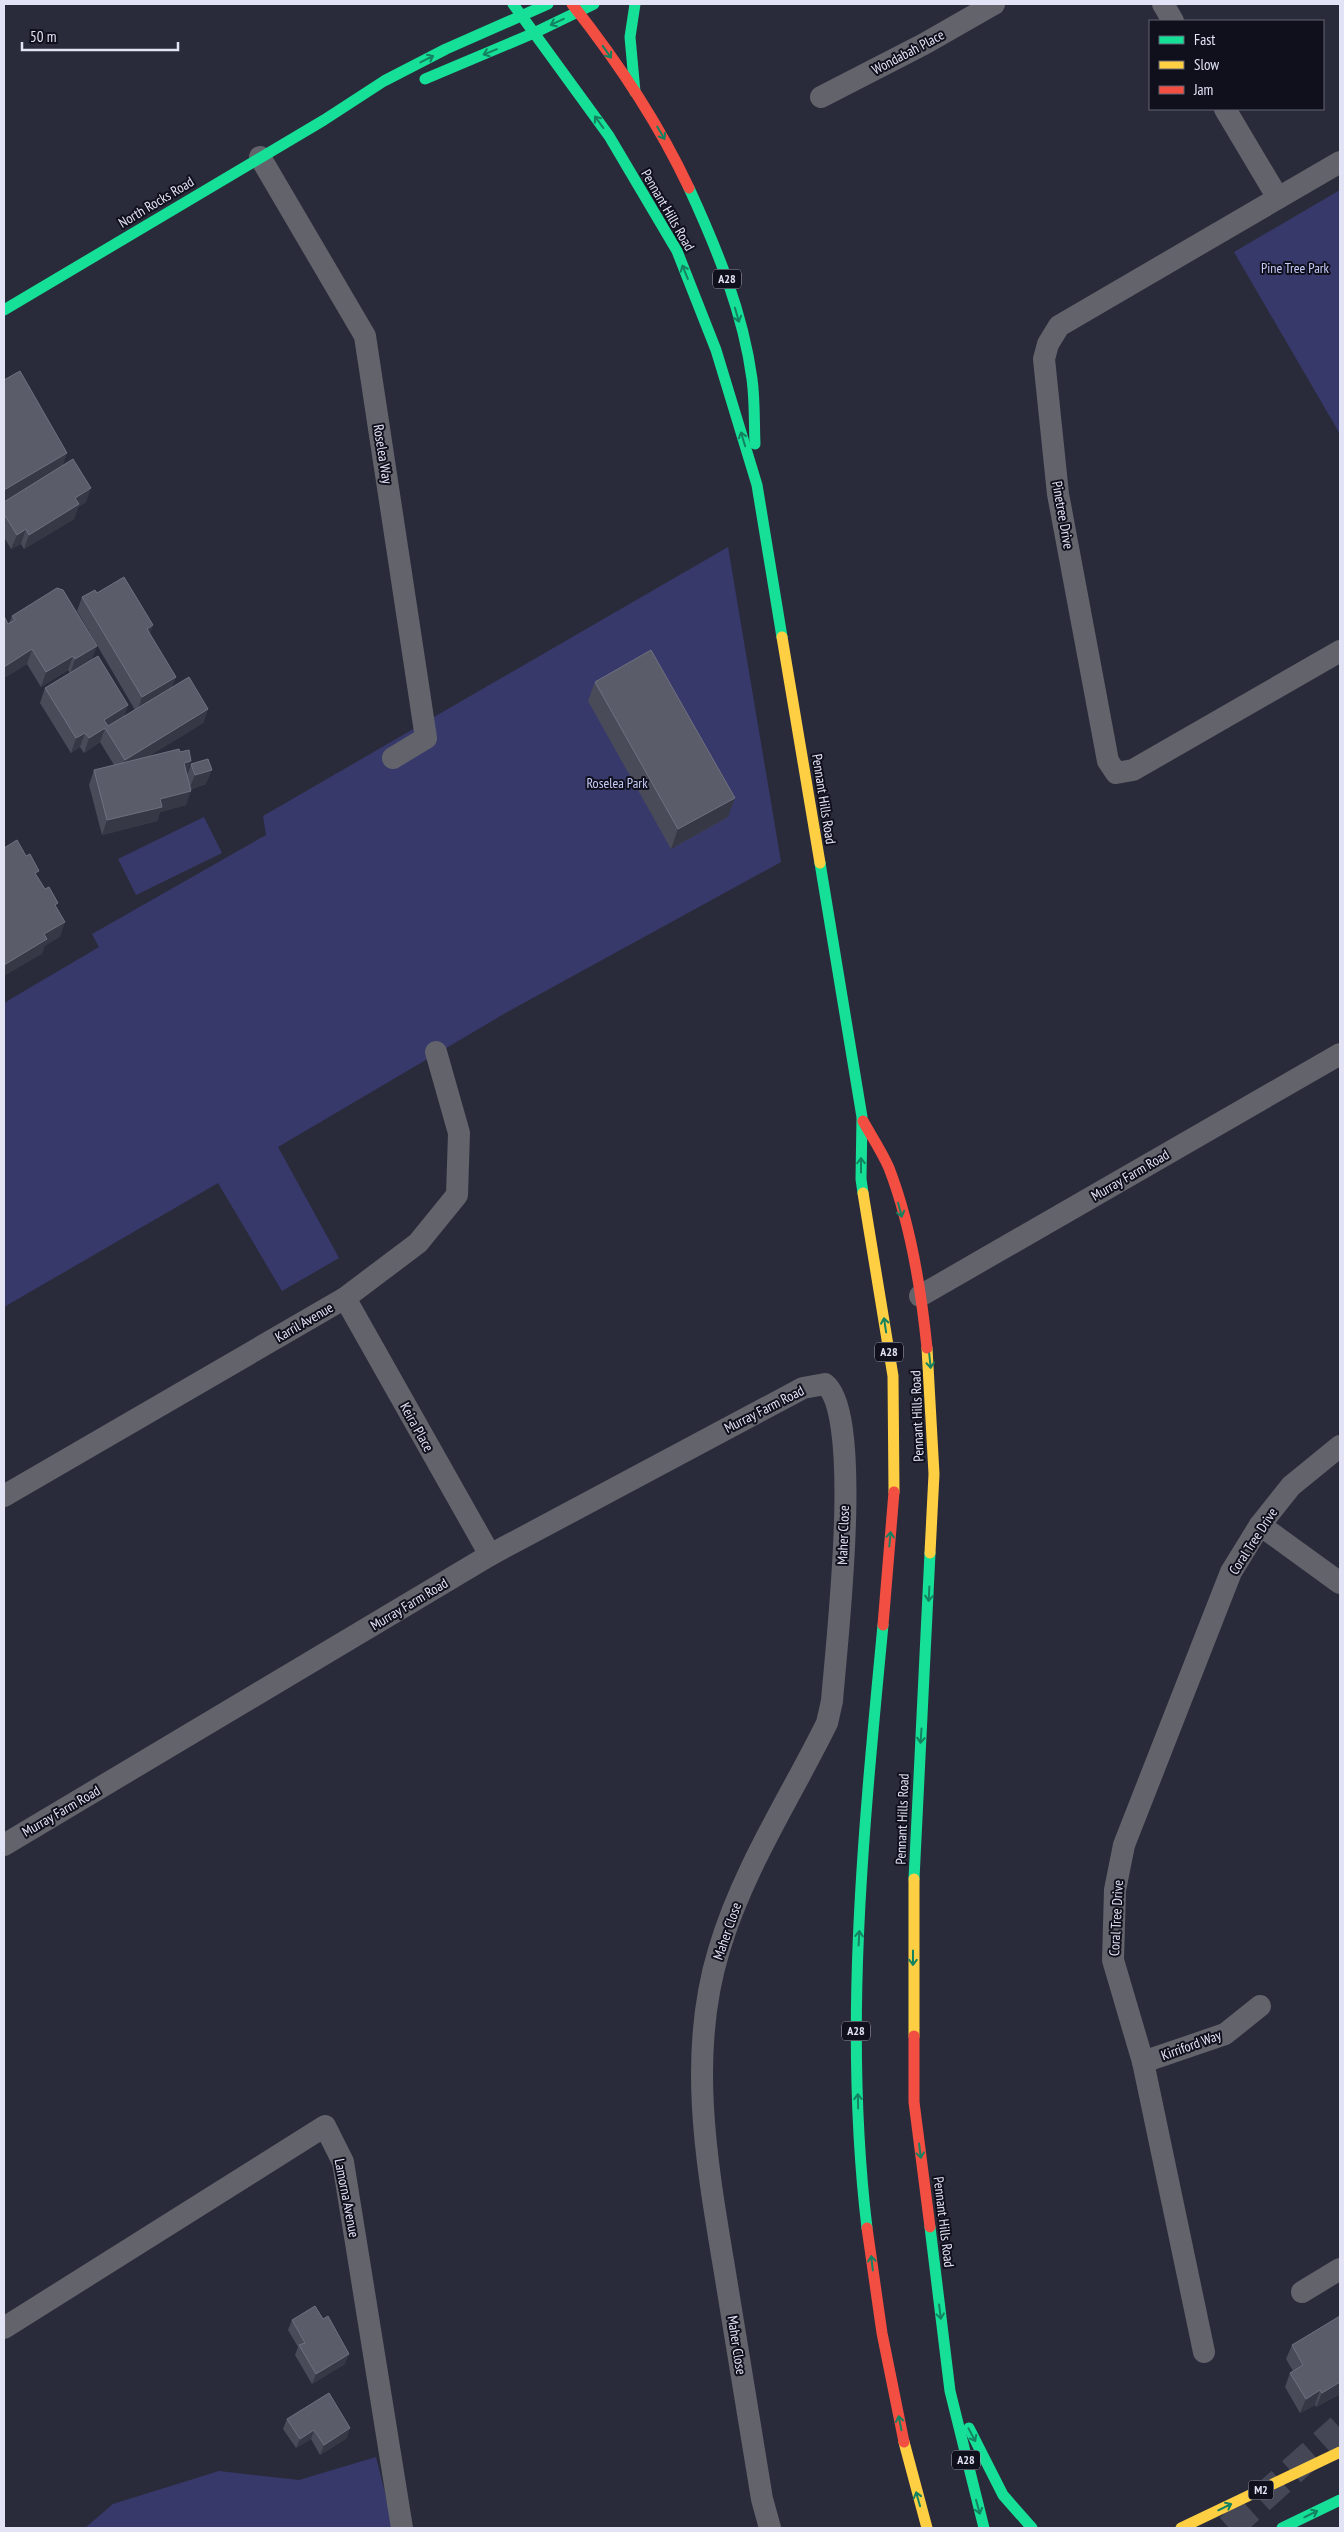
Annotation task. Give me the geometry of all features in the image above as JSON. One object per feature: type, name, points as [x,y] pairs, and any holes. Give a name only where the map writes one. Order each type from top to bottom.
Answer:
[{"type":"main road","name":"Pennant Hills Road","points":[[513,4],[609,136],[677,251],[716,350],[757,485]]},
{"type":"main road","name":"North Rocks Road","points":[[4,310],[324,120],[384,81],[446,49],[548,4]]},
{"type":"main road","points":[[412,85],[534,33],[576,8],[594,4]]},
{"type":"main road","points":[[635,4],[630,16],[630,46],[635,92]]},
{"type":"main road","name":"Pennant Hills Road","points":[[576,8],[664,137],[722,265],[752,372],[757,485],[862,1117],[861,1179],[893,1376],[895,1460],[893,1512],[864,1844],[856,2002],[858,2114],[877,2309],[910,2470],[927,2528]]},
{"type":"main road","name":"North Rocks Road","points":[[324,120],[378,100]]},
{"type":"main road","name":"Pennant Hills Road","points":[[862,1117],[890,1173],[915,1300],[930,1363],[934,1422],[934,1474],[914,1890],[914,2102],[950,2392],[984,2528]]},
{"type":"main road","points":[[893,1376],[901,1350]]},
{"type":"main road","points":[[950,2392],[1004,2496],[1014,2510],[1032,2528]]},
{"type":"main road","name":"M2","points":[[1181,2528],[1340,2452]]},
{"type":"main road","points":[[1282,2528],[1340,2500]]},
{"type":"street","name":"Wondabah Place","points":[[821,97],[924,44],[994,4]]},
{"type":"street","points":[[1163,4],[1172,20]]},
{"type":"street","points":[[1226,110],[1278,198]]},
{"type":"street","name":"Roselea Way","points":[[260,157],[365,336],[426,738],[393,758]]},
{"type":"street","name":"Pinetree Drive","points":[[1340,162],[1059,326],[1048,344],[1044,359],[1058,494],[1108,761],[1116,773],[1133,770],[1340,651]]},
{"type":"street","name":"Karril Avenue","points":[[4,1496],[345,1298],[418,1243],[457,1195],[459,1133],[436,1052]]},
{"type":"street","name":"Murray Farm Road","points":[[915,1300],[1340,1054]]},
{"type":"street","name":"Keira Place","points":[[345,1298],[490,1555]]},
{"type":"street","name":"Murray Farm Road","points":[[4,1845],[490,1555],[802,1388],[825,1384]]},
{"type":"street","name":"Maher Close","points":[[770,2528],[762,2497],[706,2161],[702,2099],[704,2030],[718,1950],[747,1876],[827,1724],[832,1700],[845,1538],[844,1461],[837,1403],[833,1392],[825,1384]]},
{"type":"street","name":"Coral Tree Drive","points":[[1204,2352],[1143,2062],[1113,1960],[1115,1890],[1124,1845],[1231,1572],[1260,1525],[1291,1486],[1340,1446]]},
{"type":"street","points":[[1260,1525],[1340,1583]]},
{"type":"street","name":"Kirriford Way","points":[[1143,2062],[1225,2034],[1260,2006]]},
{"type":"street","name":"Lamorna Avenue","points":[[4,2328],[325,2126],[342,2162],[402,2528]]},
{"type":"street","points":[[1302,2292],[1340,2269]]},
{"type":"green space","name":"Pine Tree Park","points":[[1340,190],[1340,434],[1234,252]]},
{"type":"green space","name":"Roselea Park","points":[[728,547],[781,862],[509,1011],[278,1147],[339,1258],[282,1291],[218,1183],[4,1307],[4,1003],[99,947],[92,934],[266,835],[263,816]]},
{"type":"green space","points":[[204,817],[222,853],[136,895],[118,859]]},
{"type":"green space","points":[[376,2457],[394,2528],[85,2528],[113,2504],[219,2471],[299,2480]]},
{"type":"building","points":[[20,371],[67,453],[4,490],[4,380]]},
{"type":"building","points":[[73,459],[91,488],[75,498],[79,504],[29,535],[26,529],[17,535],[4,514],[4,502]]},
{"type":"building","points":[[124,577],[153,625],[147,629],[176,677],[142,697],[82,597],[95,590],[97,593]]},
{"type":"building","points":[[57,588],[63,590],[97,646],[75,659],[73,656],[46,672],[32,649],[4,667],[4,616],[8,624],[15,620],[12,616]]},
{"type":"building","points":[[651,650],[735,798],[678,829],[595,682]]},
{"type":"building","points":[[98,656],[128,705],[104,720],[108,726],[189,677],[208,709],[125,760],[105,728],[89,738],[85,733],[76,738],[45,688]]},
{"type":"building","points":[[179,749],[180,752],[189,750],[191,761],[184,763],[191,791],[160,799],[162,807],[107,820],[94,770]]},
{"type":"building","points":[[208,759],[212,770],[195,775],[191,764]]},
{"type":"building","points":[[17,840],[26,856],[30,854],[39,871],[35,873],[45,889],[49,887],[58,903],[55,905],[65,922],[44,934],[47,939],[4,965],[4,848]]},
{"type":"building","points":[[315,2306],[323,2319],[328,2316],[349,2354],[316,2374],[299,2345],[305,2343],[292,2320]]},
{"type":"building","points":[[1340,2316],[1340,2382],[1322,2393],[1320,2390],[1306,2399],[1290,2373],[1303,2365],[1292,2345]]},
{"type":"building","points":[[329,2393],[350,2428],[324,2445],[314,2430],[300,2439],[287,2419]]},
{"type":"tunnel","points":[[1229,2528],[1340,2428]]},
{"type":"traffic: fast","points":[[513,4],[609,136],[677,251],[716,350],[757,485],[782,637]]},
{"type":"traffic: fast","points":[[4,310],[324,120],[384,81],[446,49],[548,4]]},
{"type":"traffic: fast","points":[[425,79],[534,33],[594,4]]},
{"type":"traffic: fast","points":[[635,4],[630,37],[635,92]]},
{"type":"traffic: fast","points":[[689,188],[728,281],[742,329],[753,387],[755,444]]},
{"type":"traffic: fast","points":[[820,863],[862,1117],[861,1179],[863,1193]]},
{"type":"traffic: fast","points":[[914,1879],[930,1553]]},
{"type":"traffic: fast","points":[[867,2228],[860,2153],[857,2077],[859,1926],[869,1775],[883,1625]]},
{"type":"traffic: fast","points":[[930,2227],[950,2391],[984,2528]]},
{"type":"traffic: fast","points":[[969,2428],[1003,2495],[1032,2528]]},
{"type":"traffic: fast","points":[[1282,2528],[1340,2500]]},
{"type":"traffic: slow","points":[[782,637],[820,863]]},
{"type":"traffic: slow","points":[[863,1193],[893,1376],[894,1492]]},
{"type":"traffic: slow","points":[[927,1348],[934,1474],[930,1553]]},
{"type":"traffic: slow","points":[[914,1879],[914,2036]]},
{"type":"traffic: slow","points":[[904,2442],[927,2528]]},
{"type":"traffic: slow","points":[[1181,2528],[1340,2452]]},
{"type":"traffic: jam","points":[[572,4],[636,93],[664,139],[689,188]]},
{"type":"traffic: jam","points":[[863,1121],[889,1168],[897,1190],[914,1257],[927,1348]]},
{"type":"traffic: jam","points":[[883,1625],[894,1492]]},
{"type":"traffic: jam","points":[[914,2036],[914,2102],[930,2227]]},
{"type":"traffic: jam","points":[[867,2228],[882,2333],[904,2442]]}]
